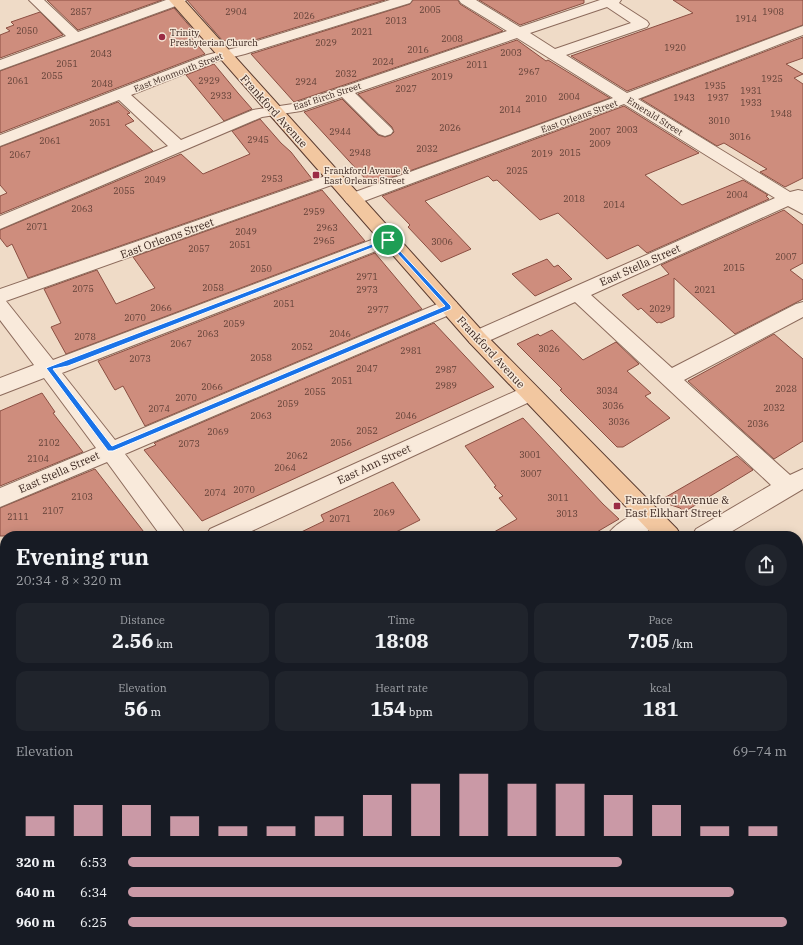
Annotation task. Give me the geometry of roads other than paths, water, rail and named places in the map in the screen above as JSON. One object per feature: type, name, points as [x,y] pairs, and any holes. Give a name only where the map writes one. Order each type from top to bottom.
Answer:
[{"type":"main road","name":"Frankford Avenue","points":[[177,0],[388,240],[477,338],[663,531]]},
{"type":"street","points":[[36,0],[76,38]]},
{"type":"street","points":[[0,65],[177,0]]},
{"type":"street","name":"East Monmouth Street","points":[[0,141],[212,58],[406,0]]},
{"type":"street","name":"Emerald Street","points":[[466,0],[518,33],[798,200]]},
{"type":"street","points":[[554,54],[642,24],[612,1]]},
{"type":"street","name":"East Birch Street","points":[[0,223],[178,146],[259,113],[295,108],[612,1]]},
{"type":"street","name":"East Orleans Street","points":[[353,199],[627,98],[803,30]]},
{"type":"street","points":[[344,91],[385,131]]},
{"type":"street","points":[[121,94],[178,146]]},
{"type":"street","name":"East Orleans Street","points":[[0,296],[15,292],[334,178]]},
{"type":"street","name":"East Stella Street","points":[[477,338],[576,294],[798,200]]},
{"type":"street","points":[[0,387],[49,368],[66,364],[388,240]]},
{"type":"street","points":[[576,294],[670,378],[796,482],[713,531]]},
{"type":"street","points":[[0,306],[49,368],[170,531]]},
{"type":"street","name":"East Stella Street","points":[[0,498],[449,307]]},
{"type":"street","points":[[670,378],[803,309]]},
{"type":"street","name":"East Ann Street","points":[[229,531],[529,393]]},
{"type":"street","points":[[627,531],[650,517]]},
{"type":"place","name":"Trinity Presbyterian Church","points":[[162,37]]},
{"type":"place","name":"Frankford Avenue & East Orleans Street","points":[[316,175]]},
{"type":"place","name":"Frankford Avenue & East Elkhart Street","points":[[617,506]]}]
